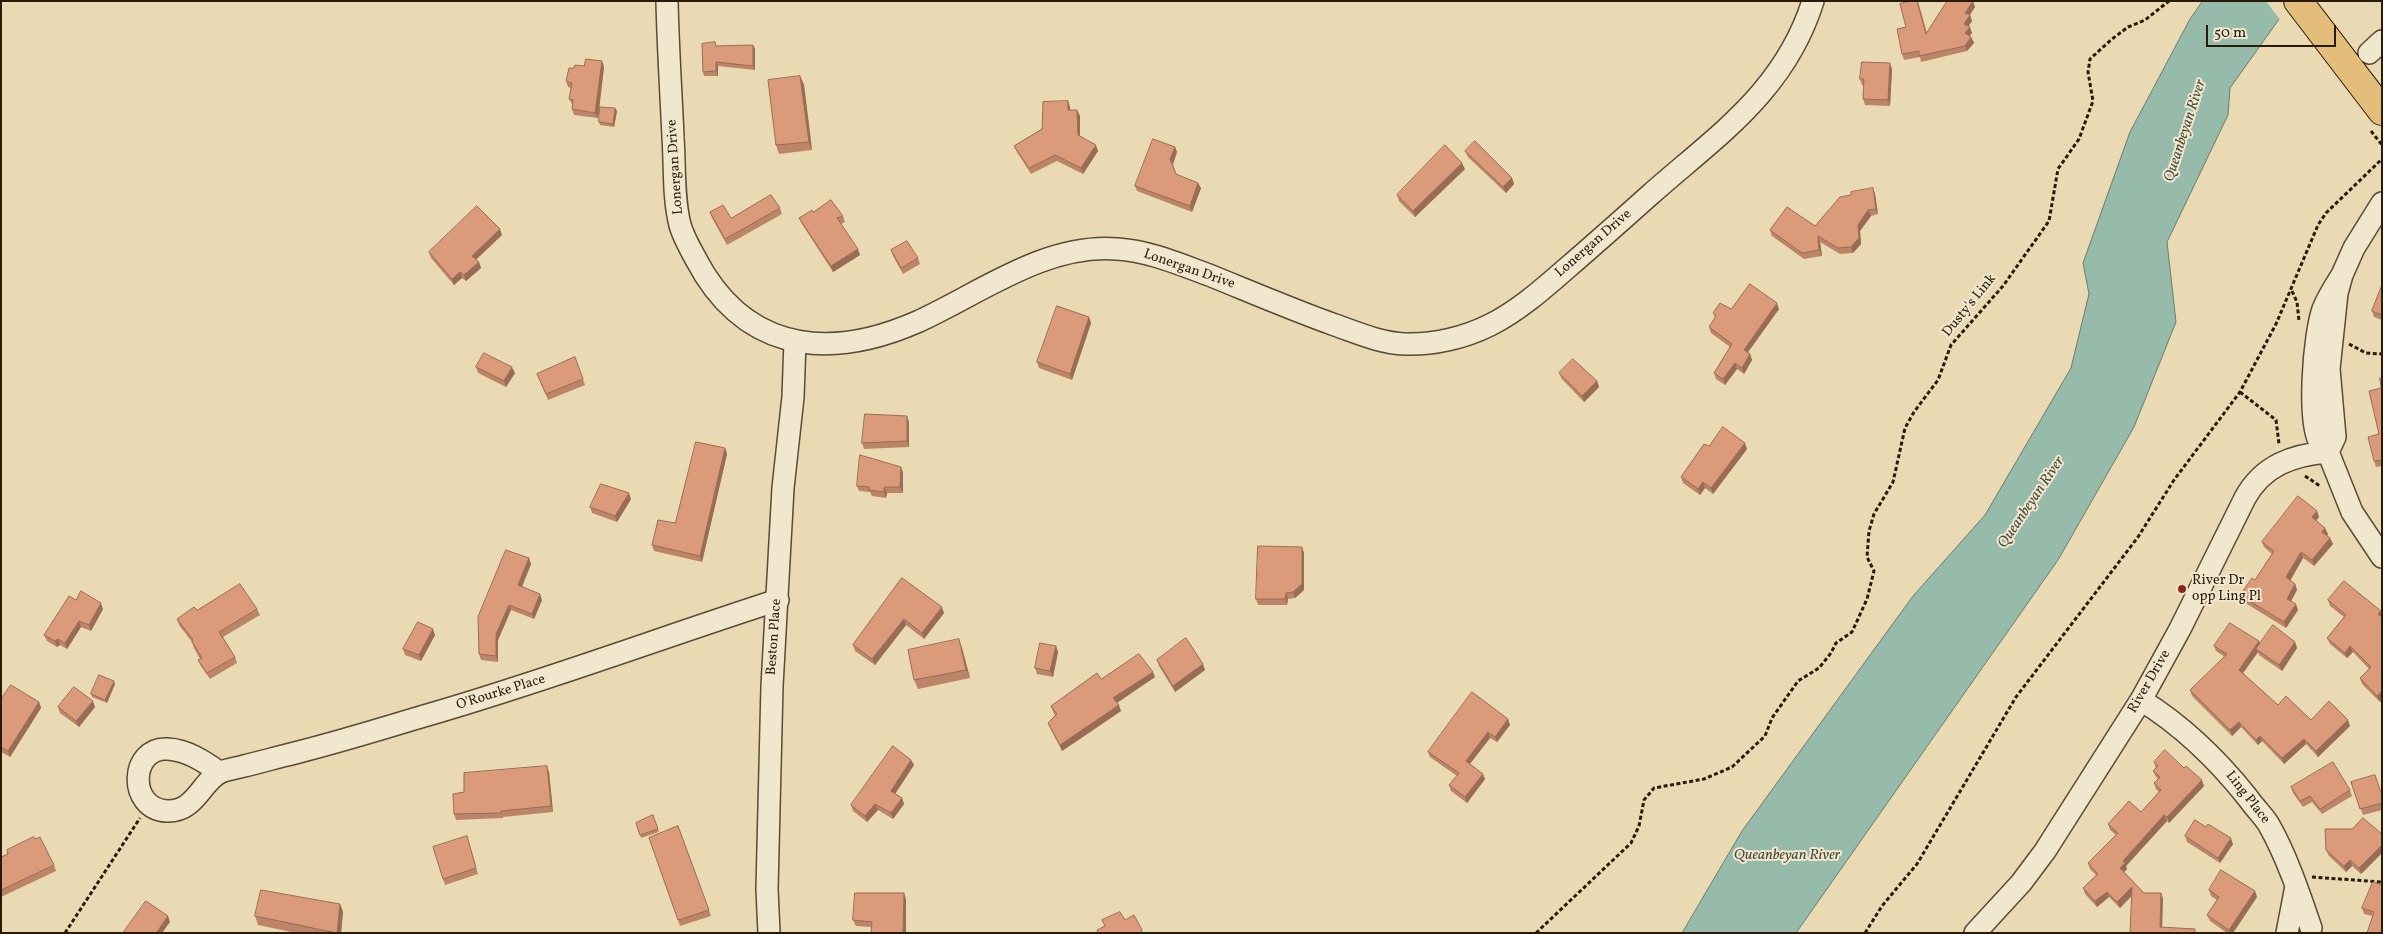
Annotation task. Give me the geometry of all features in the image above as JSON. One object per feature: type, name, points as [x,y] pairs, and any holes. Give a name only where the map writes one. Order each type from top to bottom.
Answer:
[{"type":"main road","points":[[2298,1],[2382,111]]},
{"type":"street","name":"Lonergan Drive","points":[[667,1],[676,186],[680,226],[694,256],[714,288],[738,313],[763,329],[795,341],[825,344],[854,343],[882,336],[920,320],[1022,270],[1057,257],[1085,249],[1118,248],[1150,254],[1176,263],[1303,314],[1377,340],[1404,344],[1430,343],[1459,338],[1488,327],[1522,305],[1740,116],[1783,65],[1813,1]]},
{"type":"street","points":[[2382,203],[2354,248],[2337,292],[2329,369],[2335,437],[2328,452],[2352,512],[2382,556]]},
{"type":"street","name":"Beston Place","points":[[768,933],[770,760],[783,488],[793,397],[795,341]]},
{"type":"street","name":"River Drive","points":[[1975,933],[2021,883],[2044,852],[2141,700],[2180,629],[2250,487],[2266,472],[2285,461],[2328,452]]},
{"type":"street","name":"O'Rourke Place","points":[[219,772],[315,748],[474,702],[778,600]]},
{"type":"street","name":"Ling Place","points":[[2141,700],[2171,719],[2206,750],[2230,776],[2268,824],[2294,880],[2311,928]]},
{"type":"street","points":[[162,749],[171,749],[203,761],[219,772],[192,802],[179,809],[168,811],[149,805],[141,796],[137,776],[141,765],[150,754],[162,749]]},
{"type":"street","points":[[2287,933],[2294,880]]},
{"type":"path","name":"Dusty's Link","points":[[1536,933],[1626,848],[1639,826],[1644,800],[1654,788],[1704,779],[1732,767],[1765,736],[1772,718],[1798,681],[1819,668],[1836,643],[1852,632],[1868,599],[1874,571],[1867,557],[1869,530],[1874,514],[1893,482],[1906,428],[1914,412],[1938,380],[1951,345],[2003,286],[2049,222],[2058,169],[2080,139],[2093,101],[2088,72],[2090,59],[2128,27],[2145,20],[2169,1]]},
{"type":"path","points":[[1865,933],[1882,906],[1916,864],[2016,697],[2138,537],[2174,480],[2240,392],[2276,324],[2318,225],[2326,213],[2382,159]]},
{"type":"path","points":[[2240,392],[2276,420],[2278,441],[2290,475],[2301,474],[2311,478],[2320,486],[2323,493]]},
{"type":"path","points":[[65,933],[149,805]]},
{"type":"path","points":[[2294,880],[2382,882]]},
{"type":"water","name":"Queanbeyan River","points":[[2203,1],[2292,1],[2230,88],[2228,115],[2167,242],[2176,322],[2134,427],[2058,560],[1796,933],[1682,933],[1742,831],[1913,596],[1985,515],[2071,368],[2089,294],[2083,263],[2130,132],[2190,19]]},
{"type":"pier","points":[[2266,1],[2295,1],[2281,21]]},
{"type":"building","points":[[1917,1],[1926,34],[1947,1],[1973,1],[1965,13],[1970,15],[1964,24],[1970,27],[1965,33],[1971,37],[1965,46],[1919,56],[1919,51],[1902,54],[1897,29],[1906,27],[1900,4]]},
{"type":"building","points":[[715,42],[716,46],[753,45],[753,66],[716,62],[716,71],[703,72],[702,44]]},
{"type":"building","points":[[586,59],[602,61],[595,113],[572,109],[573,100],[569,99],[572,83],[566,81],[569,68],[574,68],[575,65],[584,66]]},
{"type":"building","points":[[1862,62],[1890,63],[1888,100],[1863,99],[1864,79],[1860,79]]},
{"type":"building","points":[[800,76],[809,142],[776,145],[768,80]]},
{"type":"building","points":[[1068,101],[1068,110],[1077,110],[1078,135],[1096,145],[1081,168],[1055,155],[1029,168],[1014,146],[1042,129],[1043,102]]},
{"type":"building","points":[[600,107],[615,108],[613,124],[599,122]]},
{"type":"building","points":[[1153,139],[1175,147],[1170,159],[1176,174],[1198,183],[1190,206],[1135,186]]},
{"type":"building","points":[[1475,141],[1512,178],[1503,187],[1465,151]]},
{"type":"building","points":[[1445,145],[1462,163],[1413,211],[1397,195]]},
{"type":"building","points":[[1873,188],[1876,209],[1868,210],[1858,225],[1859,238],[1851,247],[1838,248],[1818,236],[1819,250],[1802,253],[1770,230],[1787,207],[1815,226],[1840,197],[1851,195],[1851,192]]},
{"type":"building","points":[[771,195],[780,208],[725,239],[710,212],[723,205],[731,218]]},
{"type":"building","points":[[831,200],[843,216],[837,218],[858,249],[831,266],[799,218],[812,210],[813,212]]},
{"type":"building","points":[[477,206],[500,229],[472,256],[479,262],[464,275],[460,272],[452,279],[429,252]]},
{"type":"building","points":[[907,241],[918,258],[901,268],[891,250]]},
{"type":"building","points":[[1750,284],[1777,303],[1744,350],[1750,354],[1742,368],[1735,363],[1723,379],[1714,373],[1732,344],[1709,327],[1716,316],[1713,313],[1720,303],[1731,309]]},
{"type":"building","points":[[2382,285],[2382,315],[2372,311]]},
{"type":"building","points":[[1057,306],[1089,317],[1070,374],[1037,362]]},
{"type":"building","points":[[484,353],[512,367],[504,381],[476,367]]},
{"type":"building","points":[[575,357],[583,379],[546,394],[537,374]]},
{"type":"building","points":[[1573,359],[1597,381],[1582,396],[1559,373]]},
{"type":"building","points":[[2380,378],[2382,378],[2382,460],[2374,461],[2368,437],[2379,434],[2369,391],[2381,388]]},
{"type":"building","points":[[865,414],[907,416],[907,441],[862,443]]},
{"type":"building","points":[[1723,427],[1745,443],[1711,488],[1703,482],[1698,489],[1681,477],[1704,444],[1709,446]]},
{"type":"building","points":[[696,442],[725,448],[700,556],[652,545],[658,520],[675,523]]},
{"type":"building","points":[[860,455],[901,467],[900,487],[884,487],[884,492],[869,490],[869,487],[857,486]]},
{"type":"building","points":[[601,484],[629,493],[615,516],[590,507]]},
{"type":"building","points":[[2298,496],[2317,511],[2312,517],[2325,528],[2322,532],[2330,538],[2312,560],[2301,552],[2286,577],[2295,584],[2287,599],[2296,604],[2284,622],[2240,595],[2252,578],[2255,580],[2274,551],[2262,542]]},
{"type":"building","points":[[1258,546],[1302,547],[1302,584],[1293,592],[1286,593],[1285,599],[1256,599]]},
{"type":"building","points":[[506,550],[529,558],[518,585],[540,594],[532,614],[509,605],[496,634],[496,656],[479,654],[478,617]]},
{"type":"building","points":[[902,578],[942,607],[922,633],[904,619],[872,659],[853,645]]},
{"type":"building","points":[[2344,581],[2381,611],[2378,614],[2382,617],[2382,693],[2377,696],[2360,678],[2371,667],[2350,646],[2345,653],[2327,638],[2346,615],[2328,600]]},
{"type":"building","points":[[240,584],[257,609],[219,632],[235,657],[207,673],[198,660],[202,658],[192,642],[193,640],[177,619],[194,607],[197,610]]},
{"type":"building","points":[[81,591],[101,603],[89,625],[79,621],[65,643],[58,639],[55,641],[44,635],[69,596],[76,600]]},
{"type":"building","points":[[418,622],[433,629],[419,655],[403,649]]},
{"type":"building","points":[[2230,623],[2259,641],[2239,670],[2278,705],[2286,696],[2311,720],[2329,701],[2348,720],[2316,751],[2304,739],[2282,758],[2260,736],[2256,740],[2239,722],[2230,730],[2190,690],[2227,654],[2214,646]]},
{"type":"building","points":[[2273,625],[2295,642],[2279,665],[2256,649]]},
{"type":"building","points":[[1186,638],[1203,664],[1173,686],[1157,660]]},
{"type":"building","points":[[959,639],[966,670],[914,680],[908,650]]},
{"type":"building","points":[[1040,643],[1056,646],[1050,671],[1035,668]]},
{"type":"building","points":[[1139,654],[1153,672],[1113,698],[1119,705],[1060,745],[1048,723],[1057,714],[1051,706],[1097,673],[1101,679]]},
{"type":"building","points":[[99,675],[114,681],[105,700],[91,694]]},
{"type":"building","points":[[11,685],[39,702],[8,751],[1,747],[1,699]]},
{"type":"building","points":[[74,687],[93,701],[76,721],[58,707]]},
{"type":"building","points":[[1472,692],[1508,719],[1495,737],[1488,732],[1466,761],[1483,774],[1465,797],[1449,785],[1459,773],[1428,752]]},
{"type":"building","points":[[893,746],[911,760],[891,791],[902,798],[891,813],[875,804],[865,816],[851,805]]},
{"type":"building","points":[[2165,750],[2184,768],[2186,766],[2202,780],[2167,817],[2164,815],[2123,861],[2125,863],[2120,868],[2144,893],[2161,893],[2160,927],[2195,929],[2195,933],[2130,933],[2132,887],[2117,902],[2107,892],[2095,901],[2083,888],[2098,874],[2088,863],[2118,833],[2108,824],[2129,801],[2141,812],[2161,790],[2154,783],[2160,777],[2153,771],[2158,766],[2154,762]]},
{"type":"building","points":[[2333,762],[2350,790],[2320,809],[2310,796],[2300,801],[2291,787]]},
{"type":"building","points":[[547,766],[551,806],[501,811],[501,813],[454,814],[453,794],[464,792],[464,773]]},
{"type":"building","points":[[2375,775],[2382,795],[2382,803],[2360,809],[2351,782]]},
{"type":"building","points":[[653,815],[658,829],[640,835],[636,823]]},
{"type":"building","points":[[2363,818],[2382,834],[2382,845],[2359,868],[2350,860],[2344,866],[2326,850],[2325,829],[2352,829]]},
{"type":"building","points":[[2195,820],[2206,827],[2208,824],[2231,838],[2218,858],[2185,836]]},
{"type":"building","points":[[678,826],[709,910],[678,920],[649,838]]},
{"type":"building","points":[[467,836],[476,868],[443,879],[433,847]]},
{"type":"building","points":[[34,837],[35,839],[40,837],[54,865],[1,890],[1,857],[8,854],[7,850]]},
{"type":"building","points":[[2221,870],[2255,891],[2229,930],[2207,915],[2219,897],[2209,890]]},
{"type":"building","points":[[2373,882],[2382,885],[2382,933],[2367,933],[2374,912],[2362,908]]},
{"type":"building","points":[[261,890],[340,904],[337,933],[255,916]]},
{"type":"building","points":[[855,893],[904,893],[903,933],[871,933],[872,922],[853,920]]},
{"type":"building","points":[[146,901],[168,916],[156,933],[123,933]]},
{"type":"building","points":[[1120,912],[1125,920],[1134,915],[1142,930],[1141,933],[1098,933],[1097,930],[1105,926],[1102,920]]},
{"type":"place","name":"River Dr opp Ling Pl","points":[[2182,589]]}]
